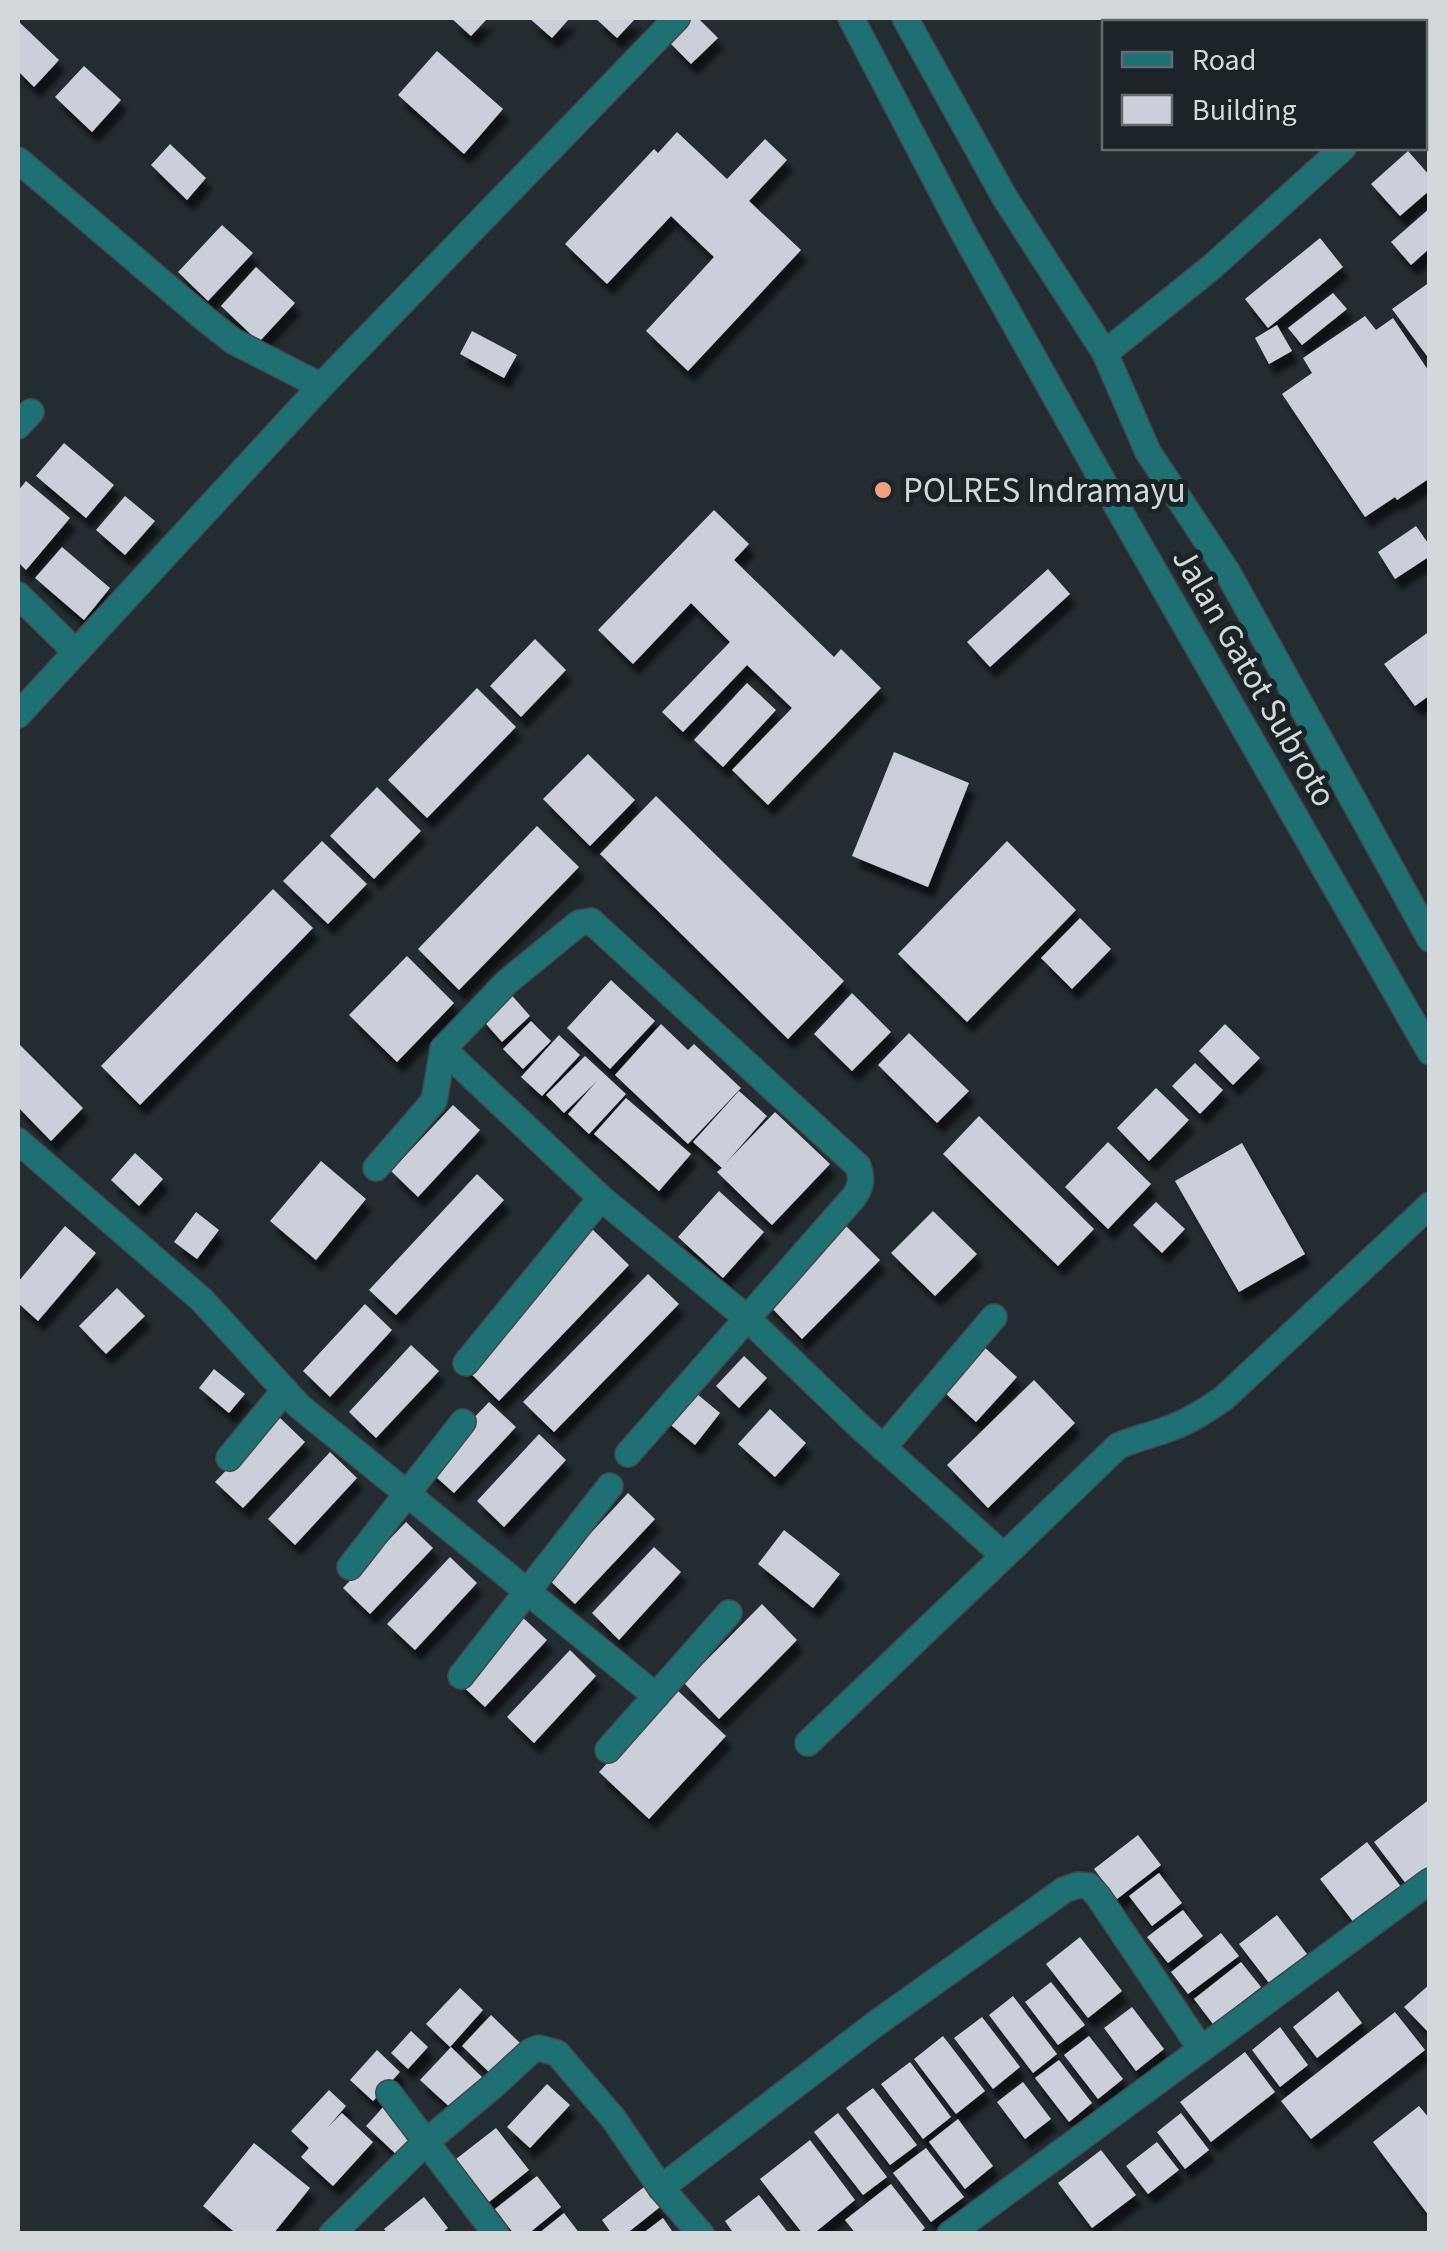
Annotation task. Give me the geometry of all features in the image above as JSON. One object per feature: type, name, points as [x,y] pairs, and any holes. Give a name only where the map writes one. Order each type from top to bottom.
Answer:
[{"type":"street","points":[[18,715],[322,386],[677,18]]},
{"type":"street","name":"Jalan Gatot Subroto","points":[[851,18],[962,230],[1430,1052]]},
{"type":"street","name":"Jalan Gatot Subroto","points":[[905,18],[1005,198],[1104,353],[1148,452],[1228,573],[1430,939]]},
{"type":"street","points":[[1104,353],[1213,266],[1341,150]]},
{"type":"street","points":[[18,160],[234,341],[322,386]]},
{"type":"street","points":[[18,595],[76,652]]},
{"type":"street","points":[[376,1168],[434,1101],[443,1049],[507,982],[579,922],[591,921],[858,1166],[861,1188],[628,1454]]},
{"type":"street","points":[[443,1049],[601,1198],[748,1318],[1004,1556]]},
{"type":"street","points":[[18,1141],[202,1300],[299,1406],[656,1696]]},
{"type":"street","points":[[466,1363],[601,1198]]},
{"type":"street","points":[[808,1743],[1118,1446],[1182,1423],[1224,1398],[1430,1205]]},
{"type":"street","points":[[884,1448],[994,1317]]},
{"type":"street","points":[[229,1458],[285,1390]]},
{"type":"street","points":[[350,1567],[464,1422]]},
{"type":"street","points":[[461,1676],[610,1486]]},
{"type":"street","points":[[608,1750],[729,1613]]},
{"type":"street","points":[[950,2234],[1430,1881]]},
{"type":"street","points":[[662,2188],[890,2014],[1064,1890],[1078,1885],[1089,1886],[1098,1896],[1201,2048]]},
{"type":"street","points":[[332,2234],[426,2142],[530,2051],[539,2048],[557,2053],[613,2118],[662,2188],[701,2234]]},
{"type":"street","points":[[390,2093],[496,2234]]},
{"type":"building","points":[[451,18],[488,18],[471,36]]},
{"type":"building","points":[[529,18],[570,18],[552,38]]},
{"type":"building","points":[[595,18],[636,18],[617,38]]},
{"type":"building","points":[[691,18],[698,18],[718,38],[691,64],[668,41]]},
{"type":"building","points":[[1252,18],[1361,18],[1358,20],[1249,20]]},
{"type":"building","points":[[18,21],[59,60],[34,87],[18,71]]},
{"type":"building","points":[[437,51],[503,109],[464,154],[398,95]]},
{"type":"building","points":[[84,66],[121,100],[92,132],[55,97]]},
{"type":"building","points":[[677,132],[727,179],[765,139],[787,160],[749,201],[801,250],[688,371],[646,331],[714,257],[671,216],[607,284],[565,244],[654,149],[658,153]]},
{"type":"building","points":[[170,144],[206,178],[187,200],[151,165]]},
{"type":"building","points":[[1408,151],[1430,176],[1430,190],[1400,216],[1371,184]]},
{"type":"building","points":[[1430,208],[1430,248],[1411,265],[1391,242]]},
{"type":"building","points":[[222,225],[253,253],[208,301],[178,272]]},
{"type":"building","points":[[1320,238],[1343,267],[1268,328],[1245,299]]},
{"type":"building","points":[[256,267],[295,303],[259,342],[221,306]]},
{"type":"building","points":[[1430,282],[1430,360],[1392,309]]},
{"type":"building","points":[[1333,293],[1347,309],[1302,345],[1288,328]]},
{"type":"building","points":[[1365,316],[1376,330],[1393,318],[1430,373],[1430,478],[1365,517],[1282,394],[1312,373],[1303,358]]},
{"type":"building","points":[[1277,325],[1292,351],[1269,364],[1255,338]]},
{"type":"building","points":[[472,331],[517,355],[504,378],[460,354]]},
{"type":"building","points":[[64,443],[114,485],[86,518],[36,476]]},
{"type":"building","points":[[26,481],[70,518],[26,570],[18,562],[18,491]]},
{"type":"building","points":[[125,496],[155,521],[125,555],[96,530]]},
{"type":"building","points":[[714,510],[749,544],[734,560],[834,657],[841,649],[881,688],[768,805],[732,770],[792,708],[747,665],[683,732],[662,712],[730,642],[691,603],[633,664],[598,630]]},
{"type":"building","points":[[1416,526],[1430,546],[1430,556],[1395,579],[1378,552]]},
{"type":"building","points":[[62,547],[110,588],[84,620],[35,578]]},
{"type":"building","points":[[1048,569],[1070,594],[990,667],[967,642]]},
{"type":"building","points":[[1430,631],[1430,695],[1415,706],[1384,664]]},
{"type":"building","points":[[535,639],[566,670],[521,717],[490,686]]},
{"type":"building","points":[[747,683],[776,710],[723,767],[694,740]]},
{"type":"building","points":[[477,688],[516,727],[427,818],[388,780]]},
{"type":"building","points":[[894,752],[969,783],[928,887],[852,856]]},
{"type":"building","points":[[588,754],[635,800],[590,846],[543,799]]},
{"type":"building","points":[[377,787],[421,831],[374,879],[330,836]]},
{"type":"building","points":[[656,796],[844,981],[788,1039],[600,854]]},
{"type":"building","points":[[537,826],[579,867],[459,990],[418,949]]},
{"type":"building","points":[[322,841],[367,884],[328,924],[283,881]]},
{"type":"building","points":[[1007,841],[1076,910],[967,1022],[898,954]]},
{"type":"building","points":[[273,889],[313,928],[140,1105],[101,1066]]},
{"type":"building","points":[[1080,918],[1111,949],[1072,989],[1041,958]]},
{"type":"building","points":[[407,956],[454,1003],[397,1062],[349,1015]]},
{"type":"building","points":[[611,980],[655,1021],[610,1069],[567,1028]]},
{"type":"building","points":[[508,991],[530,1016],[502,1042],[480,1017]]},
{"type":"building","points":[[852,993],[891,1032],[852,1071],[814,1034]]},
{"type":"building","points":[[531,1021],[551,1041],[523,1069],[503,1049]]},
{"type":"building","points":[[661,1024],[688,1050],[694,1044],[741,1088],[688,1144],[615,1075]]},
{"type":"building","points":[[1225,1024],[1260,1058],[1233,1085],[1199,1051]]},
{"type":"building","points":[[909,1033],[969,1091],[937,1123],[878,1065]]},
{"type":"building","points":[[559,1035],[580,1055],[542,1096],[521,1077]]},
{"type":"building","points":[[18,1043],[83,1108],[51,1141],[18,1107]]},
{"type":"building","points":[[585,1056],[626,1094],[589,1134],[568,1114],[597,1081],[564,1113],[546,1095]]},
{"type":"building","points":[[1195,1063],[1223,1090],[1200,1114],[1172,1086]]},
{"type":"building","points":[[1156,1088],[1189,1120],[1149,1161],[1117,1128]]},
{"type":"building","points":[[739,1091],[767,1116],[725,1164],[775,1112],[830,1164],[772,1225],[717,1172],[722,1168],[693,1142]]},
{"type":"building","points":[[626,1098],[691,1154],[659,1191],[594,1134]]},
{"type":"building","points":[[453,1105],[480,1130],[418,1197],[391,1171]]},
{"type":"building","points":[[979,1116],[1094,1229],[1058,1266],[943,1154]]},
{"type":"building","points":[[1108,1142],[1151,1184],[1108,1229],[1065,1187]]},
{"type":"building","points":[[1242,1143],[1305,1254],[1239,1292],[1175,1181]]},
{"type":"building","points":[[135,1153],[163,1179],[139,1206],[111,1180]]},
{"type":"building","points":[[321,1161],[366,1199],[316,1260],[270,1221]]},
{"type":"building","points":[[477,1174],[504,1200],[396,1315],[369,1290]]},
{"type":"building","points":[[719,1191],[764,1232],[723,1278],[678,1237]]},
{"type":"building","points":[[1156,1202],[1185,1229],[1162,1253],[1133,1225]]},
{"type":"building","points":[[933,1211],[977,1254],[935,1296],[891,1253]]},
{"type":"building","points":[[196,1212],[219,1230],[197,1259],[174,1242]]},
{"type":"building","points":[[842,1222],[880,1260],[802,1339],[765,1301]]},
{"type":"building","points":[[65,1226],[96,1253],[38,1321],[18,1303],[18,1282]]},
{"type":"building","points":[[589,1226],[629,1265],[499,1401],[459,1362]]},
{"type":"building","points":[[648,1274],[679,1304],[554,1432],[523,1402]]},
{"type":"building","points":[[117,1288],[145,1316],[106,1354],[79,1326]]},
{"type":"building","points":[[365,1304],[392,1330],[330,1397],[303,1371]]},
{"type":"building","points":[[411,1345],[439,1371],[376,1438],[349,1412]]},
{"type":"building","points":[[982,1345],[1017,1377],[976,1422],[941,1389]]},
{"type":"building","points":[[744,1356],[767,1378],[739,1408],[716,1386]]},
{"type":"building","points":[[214,1369],[245,1394],[229,1413],[199,1388]]},
{"type":"building","points":[[1034,1380],[1075,1423],[988,1508],[947,1465]]},
{"type":"building","points":[[685,1384],[720,1413],[695,1445],[659,1415]]},
{"type":"building","points":[[489,1402],[516,1427],[454,1493],[426,1468]]},
{"type":"building","points":[[770,1409],[806,1443],[775,1477],[738,1444]]},
{"type":"building","points":[[278,1416],[305,1442],[243,1508],[215,1482]]},
{"type":"building","points":[[539,1434],[566,1460],[504,1527],[477,1501]]},
{"type":"building","points":[[330,1452],[357,1478],[295,1545],[268,1519]]},
{"type":"building","points":[[628,1493],[655,1519],[575,1604],[548,1579]]},
{"type":"building","points":[[406,1522],[433,1548],[370,1614],[343,1588]]},
{"type":"building","points":[[784,1530],[840,1574],[813,1608],[758,1564]]},
{"type":"building","points":[[654,1547],[681,1572],[619,1640],[592,1613]]},
{"type":"building","points":[[450,1557],[477,1583],[415,1650],[387,1624]]},
{"type":"building","points":[[762,1604],[797,1640],[719,1719],[684,1683]]},
{"type":"building","points":[[520,1615],[547,1640],[485,1707],[457,1681]]},
{"type":"building","points":[[570,1650],[596,1676],[534,1743],[507,1717]]},
{"type":"building","points":[[676,1689],[726,1736],[649,1819],[599,1772]]},
{"type":"building","points":[[1430,1799],[1430,1867],[1407,1885],[1374,1842]]},
{"type":"building","points":[[1138,1835],[1161,1865],[1117,1899],[1094,1869]]},
{"type":"building","points":[[1367,1842],[1402,1888],[1355,1924],[1320,1879]]},
{"type":"building","points":[[1159,1873],[1182,1903],[1152,1926],[1129,1896]]},
{"type":"building","points":[[1183,1910],[1203,1936],[1168,1963],[1147,1937]]},
{"type":"building","points":[[1277,1915],[1307,1954],[1269,1983],[1239,1944]]},
{"type":"building","points":[[1221,1933],[1239,1956],[1188,1994],[1171,1972]]},
{"type":"building","points":[[1080,1937],[1122,1991],[1088,2018],[1046,1964]]},
{"type":"building","points":[[1241,1962],[1261,1987],[1213,2024],[1194,1999]]},
{"type":"building","points":[[1051,1982],[1085,2025],[1058,2045],[1025,2002]]},
{"type":"building","points":[[1430,1984],[1430,2034],[1404,2007]]},
{"type":"building","points":[[460,1988],[483,2010],[450,2047],[426,2024]]},
{"type":"building","points":[[1338,1991],[1362,2023],[1317,2058],[1293,2027]]},
{"type":"building","points":[[1013,1996],[1057,2054],[1033,2073],[989,2015]]},
{"type":"building","points":[[1132,2007],[1164,2049],[1136,2071],[1104,2028]]},
{"type":"building","points":[[1395,2012],[1425,2050],[1311,2139],[1281,2101]]},
{"type":"building","points":[[491,2015],[520,2043],[491,2074],[462,2046]]},
{"type":"building","points":[[982,2017],[1020,2067],[993,2089],[954,2038]]},
{"type":"building","points":[[1280,2027],[1308,2065],[1280,2087],[1252,2050]]},
{"type":"building","points":[[411,2031],[428,2047],[408,2069],[391,2053]]},
{"type":"building","points":[[943,2036],[985,2091],[956,2114],[914,2059]]},
{"type":"building","points":[[1089,2036],[1123,2079],[1098,2099],[1064,2055]]},
{"type":"building","points":[[451,2047],[483,2078],[453,2110],[420,2080]]},
{"type":"building","points":[[377,2050],[400,2072],[373,2101],[350,2080]]},
{"type":"building","points":[[1245,2052],[1275,2092],[1211,2142],[1180,2102]]},
{"type":"building","points":[[1059,2060],[1092,2103],[1069,2122],[1035,2078]]},
{"type":"building","points":[[910,2062],[951,2117],[923,2139],[881,2084]]},
{"type":"building","points":[[1023,2082],[1051,2119],[1025,2139],[997,2102]]},
{"type":"building","points":[[547,2084],[570,2105],[530,2148],[507,2127]]},
{"type":"building","points":[[873,2088],[917,2145],[890,2165],[846,2108]]},
{"type":"building","points":[[329,2090],[346,2106],[328,2127],[342,2113],[373,2142],[333,2186],[301,2157],[309,2148],[291,2131]]},
{"type":"building","points":[[385,2105],[416,2134],[397,2155],[366,2126]]},
{"type":"building","points":[[1419,2106],[1430,2119],[1430,2217],[1373,2142]]},
{"type":"building","points":[[838,2113],[887,2177],[863,2195],[814,2132]]},
{"type":"building","points":[[1181,2113],[1209,2150],[1185,2169],[1157,2132]]},
{"type":"building","points":[[958,2119],[993,2166],[965,2189],[929,2142]]},
{"type":"building","points":[[496,2128],[529,2170],[489,2202],[456,2159]]},
{"type":"building","points":[[810,2140],[855,2200],[813,2234],[803,2234],[760,2179]]},
{"type":"building","points":[[1157,2142],[1179,2170],[1148,2194],[1126,2166]]},
{"type":"building","points":[[254,2143],[310,2188],[273,2234],[237,2234],[203,2206]]},
{"type":"building","points":[[926,2148],[964,2197],[931,2222],[893,2173]]},
{"type":"building","points":[[1101,2150],[1136,2195],[1092,2228],[1058,2183]]},
{"type":"building","points":[[537,2176],[561,2207],[528,2234],[514,2234],[495,2209]]},
{"type":"building","points":[[891,2184],[925,2228],[918,2234],[856,2234],[845,2220]]},
{"type":"building","points":[[644,2187],[660,2207],[626,2234],[612,2234],[602,2220]]},
{"type":"building","points":[[759,2195],[789,2234],[734,2234],[725,2221]]},
{"type":"building","points":[[424,2197],[448,2228],[440,2234],[388,2234],[384,2229]]},
{"type":"building","points":[[564,2213],[580,2234],[538,2234]]},
{"type":"building","points":[[663,2218],[674,2234],[642,2234]]},
{"type":"place","name":"POLRES Indramayu","points":[[883,490]]}]
